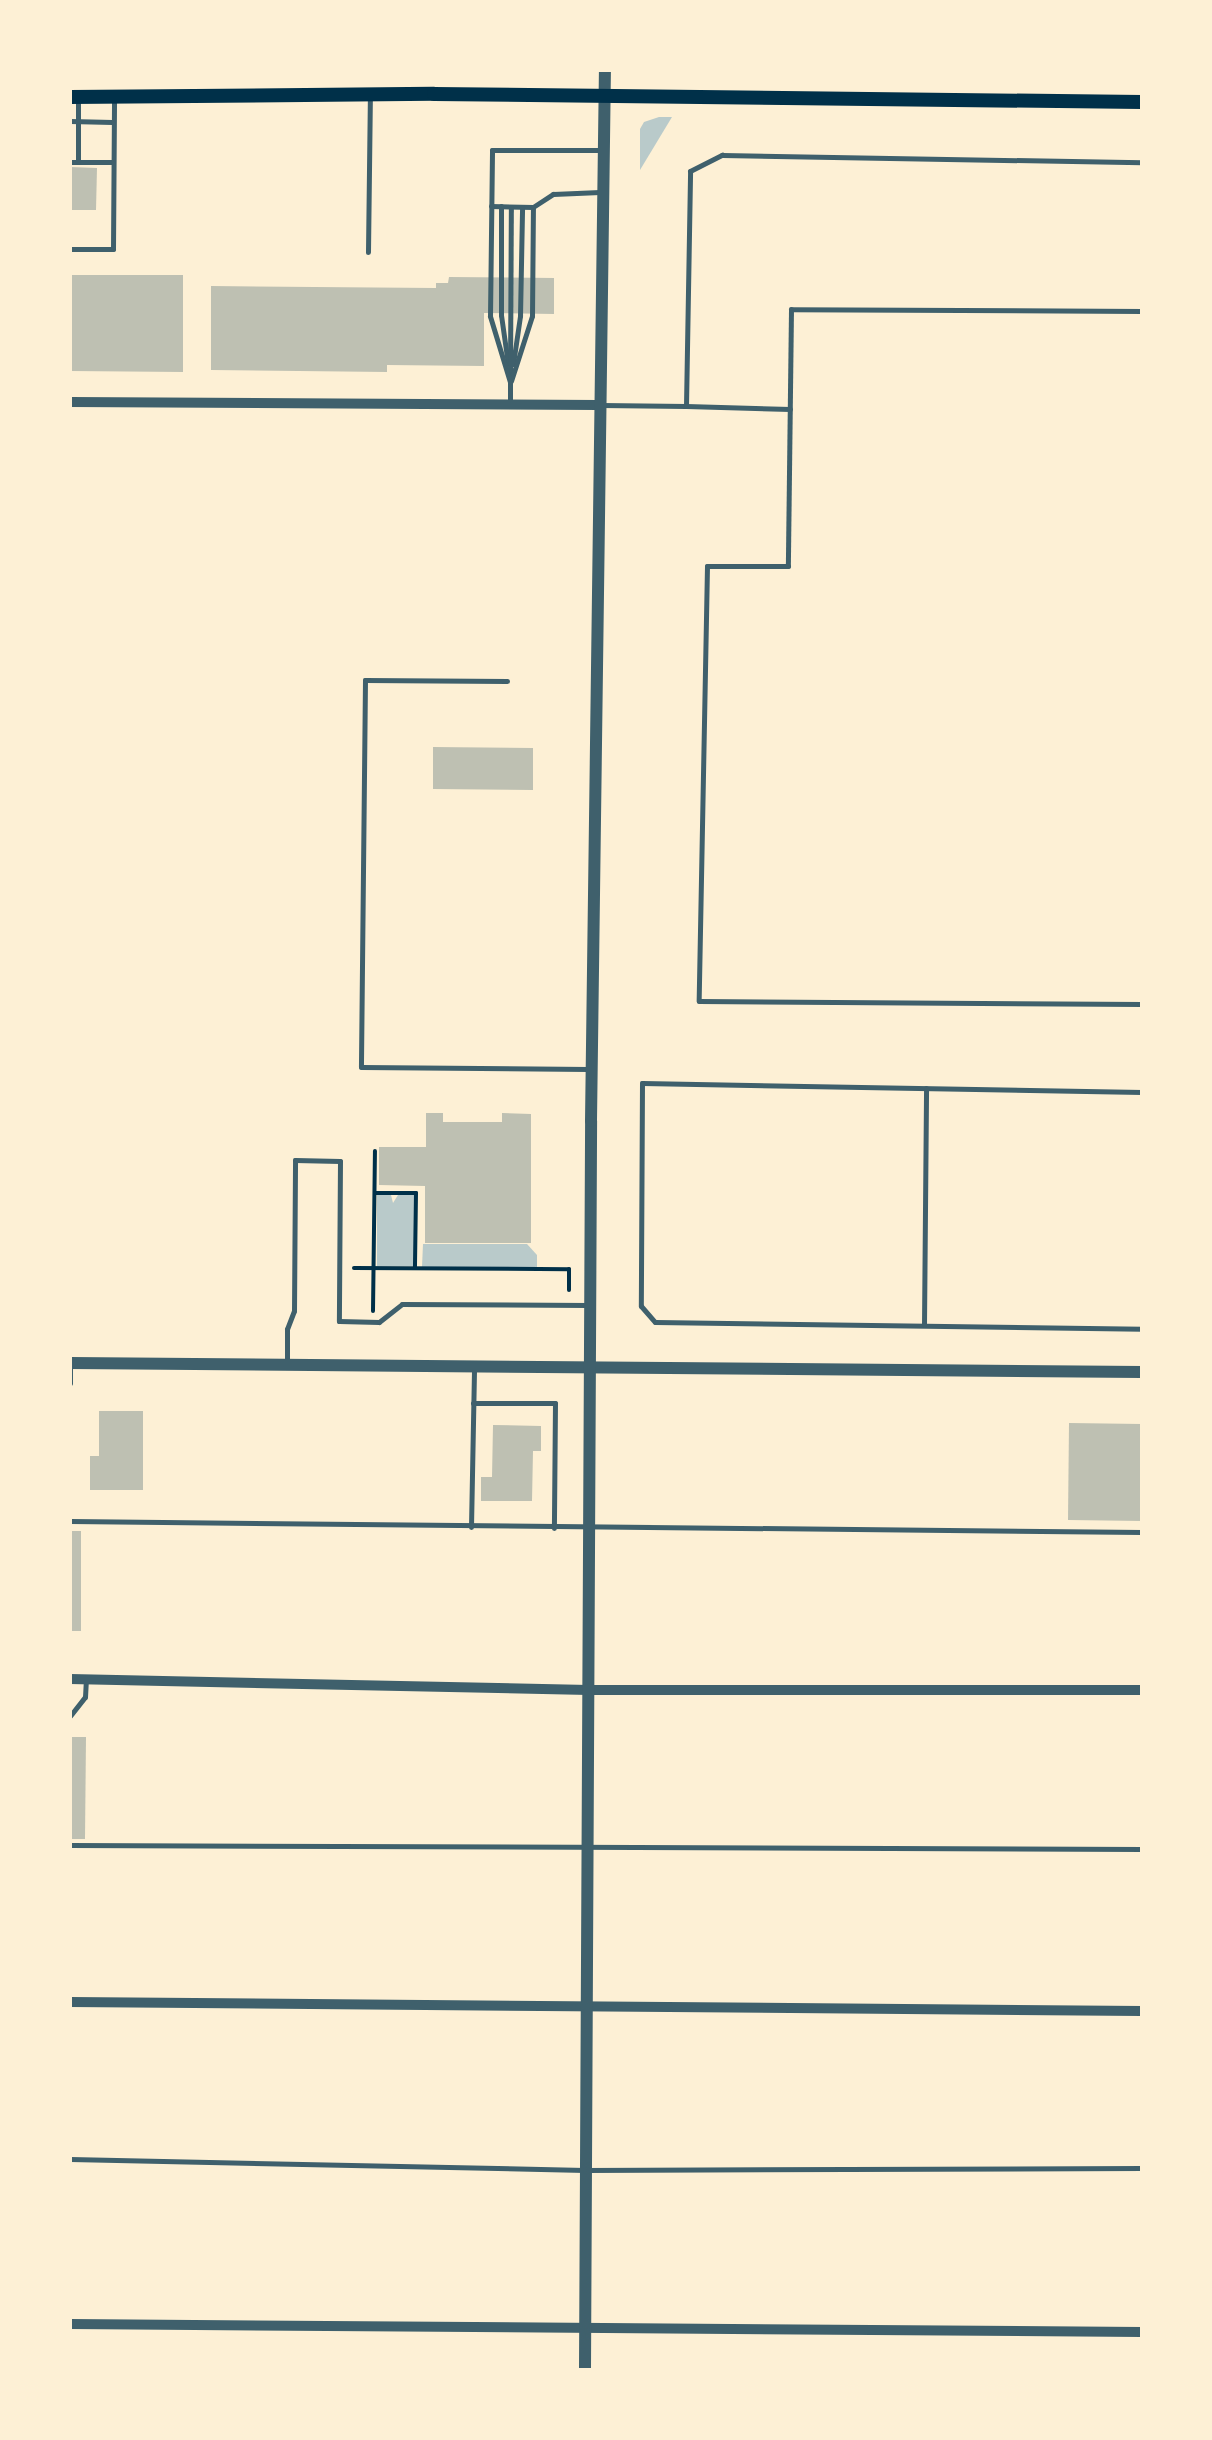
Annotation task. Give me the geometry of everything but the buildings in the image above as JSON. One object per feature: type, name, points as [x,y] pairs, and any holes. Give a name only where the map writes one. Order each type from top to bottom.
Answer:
[{"type":"main road","points":[[74,97],[370,95],[1142,102]]},
{"type":"street","points":[[585,2370],[591,1069],[605,70]]},
{"type":"street","points":[[70,402],[598,405]]},
{"type":"street","points":[[70,1363],[1142,1372]]},
{"type":"street","points":[[70,1680],[588,1690],[1142,1690]]},
{"type":"street","points":[[70,2002],[586,2009],[1142,2010]]},
{"type":"street","points":[[70,2324],[1142,2332]]},
{"type":"lane","points":[[368,252],[370,95]]},
{"type":"lane","points":[[74,97],[74,162],[113,162]]},
{"type":"lane","points":[[70,248],[113,249],[114,97]]},
{"type":"lane","points":[[74,121],[113,122]]},
{"type":"lane","points":[[510,382],[490,316],[492,150],[605,150]]},
{"type":"lane","points":[[686,406],[690,170],[722,155],[1142,162]]},
{"type":"lane","points":[[491,206],[533,207],[553,194],[603,192]]},
{"type":"lane","points":[[501,206],[501,315],[510,382]]},
{"type":"lane","points":[[510,405],[511,206]]},
{"type":"lane","points":[[510,382],[520,316],[522,207]]},
{"type":"lane","points":[[510,382],[532,316],[533,207]]},
{"type":"lane","points":[[1142,311],[791,309],[788,566],[707,566],[698,1001],[1142,1004]]},
{"type":"lane","points":[[598,405],[790,408]]},
{"type":"lane","points":[[507,681],[365,680],[361,1067],[591,1069]]},
{"type":"lane","points":[[1142,1092],[642,1083],[640,1306],[655,1322],[1142,1329]]},
{"type":"lane","points":[[924,1326],[926,1088]]},
{"type":"lane","points":[[286,1364],[287,1329],[294,1311],[295,1160],[340,1161],[339,1321],[380,1322],[402,1304],[590,1305]]},
{"type":"lane","points":[[70,1363],[70,1383]]},
{"type":"lane","points":[[471,1527],[474,1368]]},
{"type":"lane","points":[[473,1403],[555,1403],[554,1528]]},
{"type":"lane","points":[[70,1522],[1142,1532]]},
{"type":"lane","points":[[70,1716],[85,1697],[86,1680]]},
{"type":"lane","points":[[70,1845],[1142,1849]]},
{"type":"lane","points":[[70,2159],[585,2170],[1142,2168]]},
{"type":"path","points":[[373,1322],[375,1151]]},
{"type":"path","points":[[415,1268],[416,1186]]},
{"type":"path","points":[[374,1193],[416,1193]]},
{"type":"path","points":[[339,1268],[569,1270],[568,1305]]},
{"type":"shaded area","points":[[672,117],[640,170],[640,129],[644,122]]},
{"type":"shaded area","points":[[377,1195],[391,1195],[393,1203],[398,1195],[415,1195],[414,1266],[377,1266]]},
{"type":"shaded area","points":[[423,1244],[527,1244],[537,1255],[537,1267],[422,1267]]}]
